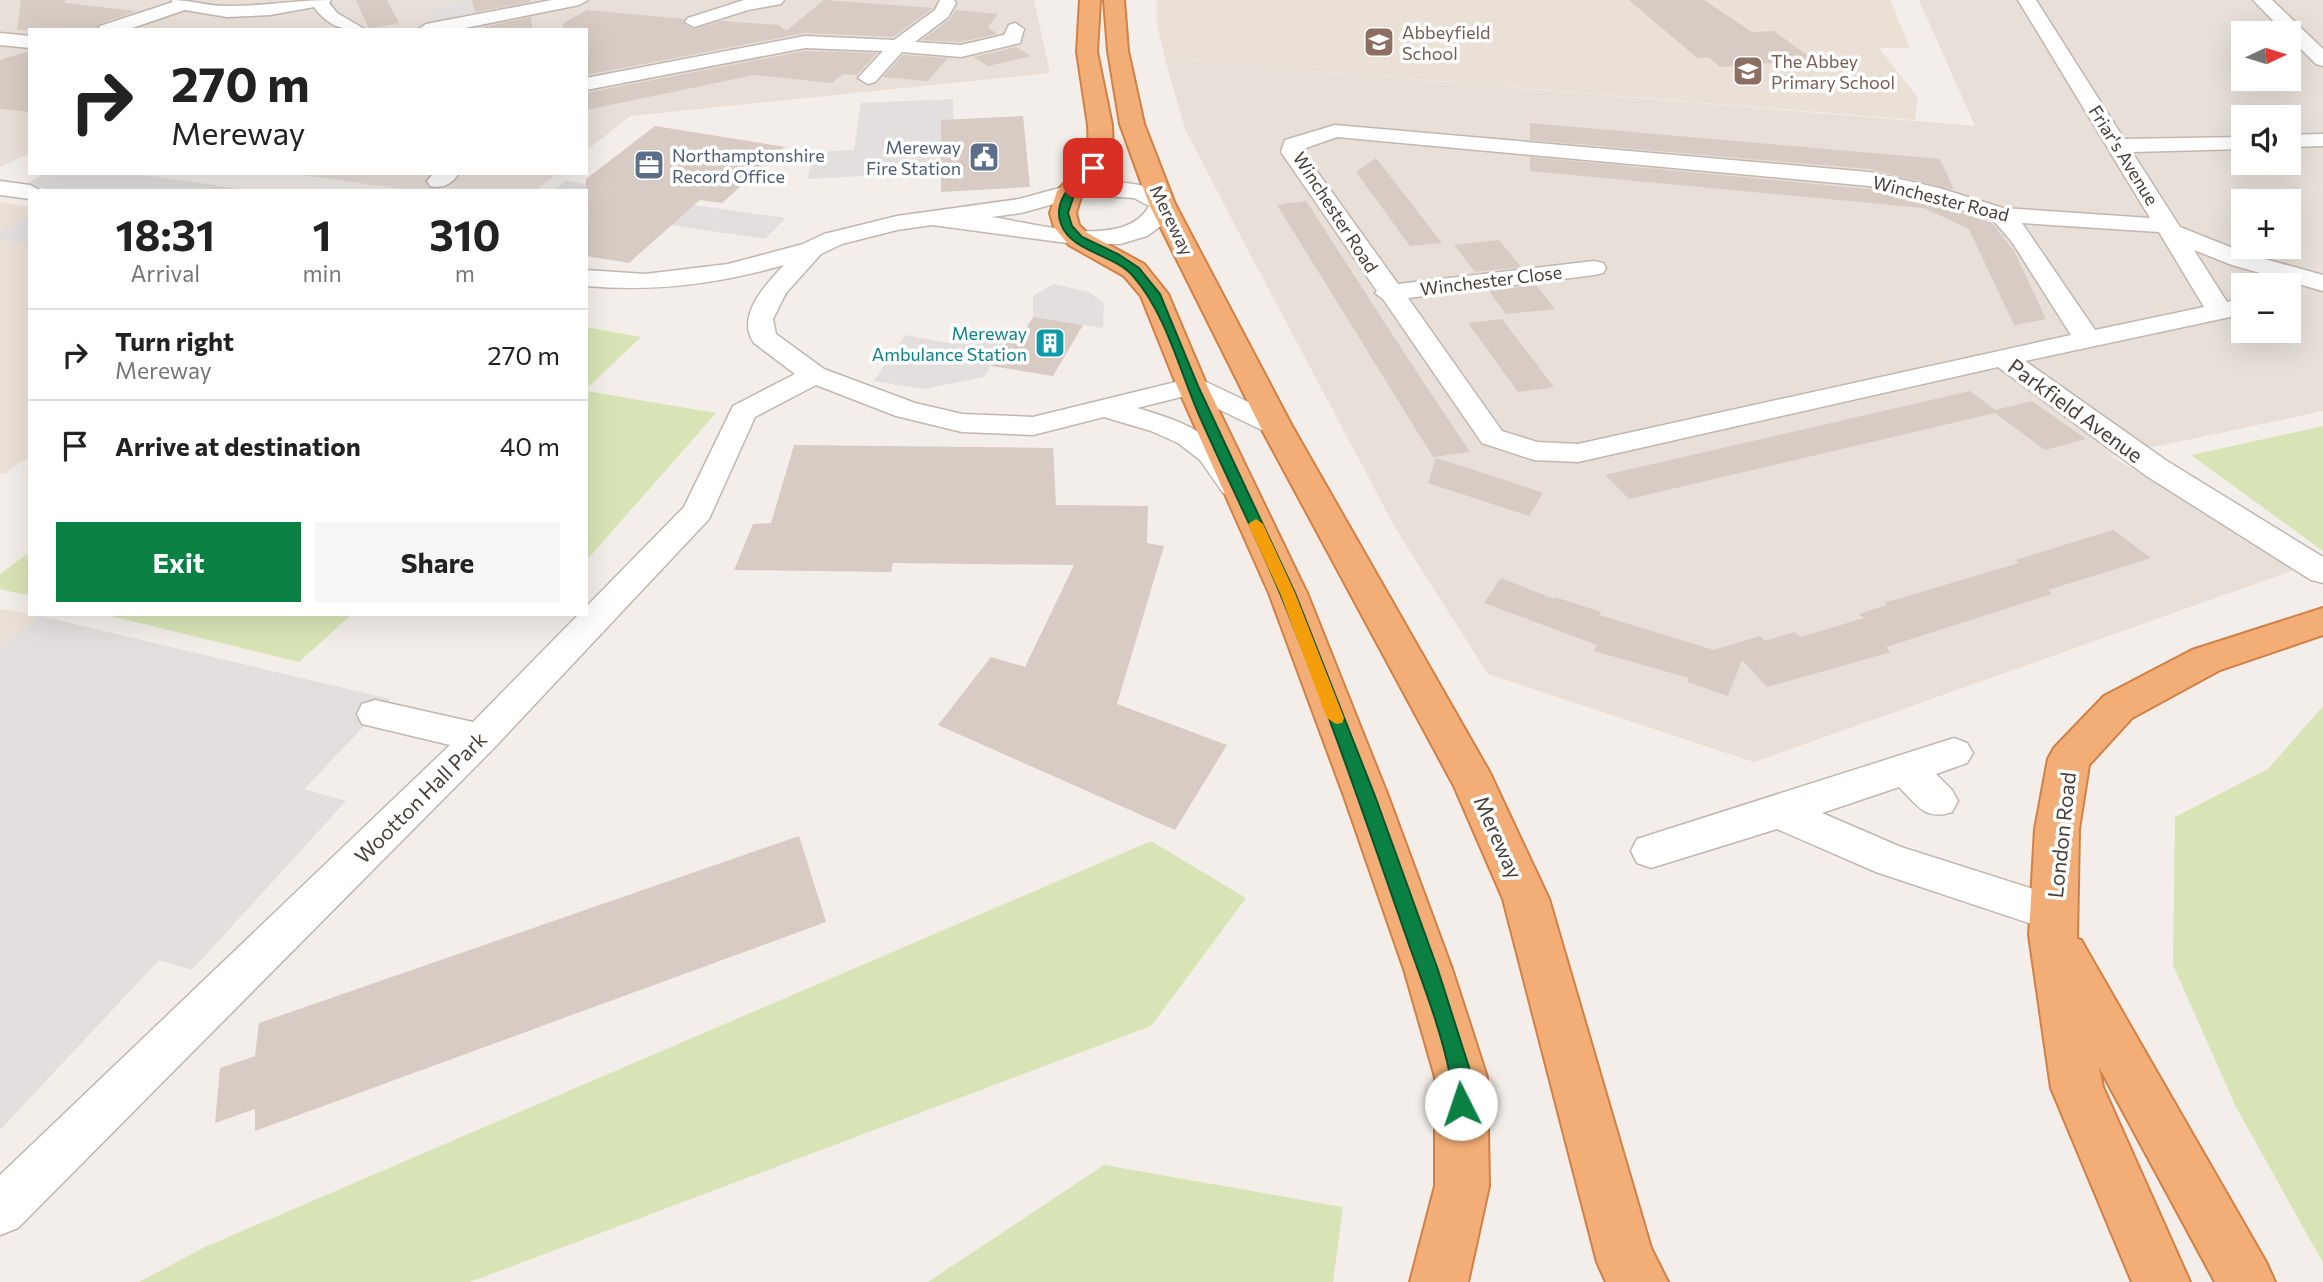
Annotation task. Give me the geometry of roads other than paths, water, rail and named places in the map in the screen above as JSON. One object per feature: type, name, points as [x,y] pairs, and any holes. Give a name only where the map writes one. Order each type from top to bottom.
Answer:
[{"type":"highway","name":"Mereway","points":[[1114,0],[1118,51],[1132,124],[1162,204],[1276,426],[1475,785],[1526,899],[1626,1262],[1639,1282]]},
{"type":"highway","points":[[1087,6],[1087,52],[1100,125],[1101,151],[1093,168],[1070,191],[1063,213],[1067,227],[1078,239],[1114,257],[1143,280],[1154,294],[1192,386],[1288,593],[1366,796],[1428,970],[1461,1077],[1462,1186],[1438,1282]]},
{"type":"highway","name":"London Road","points":[[2161,1282],[2077,1088],[2053,924],[2057,829],[2069,760],[2118,707],[2206,660],[2323,621]]},
{"type":"highway","points":[[2053,924],[2246,1282]]},
{"type":"street","points":[[436,28],[579,0]]},
{"type":"street","points":[[712,61],[694,28],[745,5],[775,0]]},
{"type":"street","name":"Friar's Avenue","points":[[2027,0],[2171,230],[2231,308]]},
{"type":"street","points":[[2262,0],[2323,60]]},
{"type":"street","points":[[112,28],[182,2],[230,11],[320,1],[331,17],[353,28]]},
{"type":"street","points":[[868,78],[897,47],[942,13],[947,3]]},
{"type":"street","points":[[588,84],[805,42],[826,41],[961,51],[1013,39],[1015,29]]},
{"type":"street","points":[[0,39],[28,42]]},
{"type":"street","name":"Winchester Road","points":[[2003,358],[1578,453],[1534,451],[1492,437],[1388,293],[1292,152],[1293,145],[1335,131],[1870,179],[1931,193],[2001,215],[2171,230],[2241,260],[2323,283]]},
{"type":"street","points":[[2301,141],[2323,140]]},
{"type":"street","points":[[2119,146],[2231,143]]},
{"type":"street","points":[[0,187],[28,192]]},
{"type":"street","points":[[588,278],[619,282],[678,281],[754,268],[833,239],[897,223],[1021,206],[1085,188],[1139,191],[1162,204],[1159,216],[1133,232],[1078,239],[1014,227],[936,219]]},
{"type":"street","points":[[2001,215],[2022,238],[2087,339]]},
{"type":"street","points":[[811,249],[775,290],[760,319],[763,337],[814,375],[906,410],[962,423],[1033,426],[1192,386],[1276,426]]},
{"type":"street","name":"Winchester Close","points":[[1388,293],[1594,268]]},
{"type":"street","points":[[2301,298],[2323,296]]},
{"type":"street","name":"Parkfield Avenue","points":[[2003,358],[2231,309]]},
{"type":"street","name":"Parkfield Avenue","points":[[2003,358],[2157,468],[2323,572]]},
{"type":"street","name":"Wootton Hall Park","points":[[0,1210],[481,738],[698,512],[743,411],[814,375]]},
{"type":"street","points":[[1105,408],[1161,426],[1197,443],[1211,454],[1244,500]]},
{"type":"street","points":[[375,715],[481,738]]},
{"type":"street","points":[[1651,851],[1779,812],[1954,753]]},
{"type":"street","points":[[1906,769],[1938,801]]},
{"type":"street","name":"London Road","points":[[1779,812],[1890,860],[2053,924]]},
{"type":"place","name":"Abbeyfield School","points":[[1379,42]]},
{"type":"place","name":"The Abbey Primary School","points":[[1748,71]]},
{"type":"place","name":"Mereway Fire Station","points":[[984,157]]},
{"type":"place","name":"Northamptonshire Record Office","points":[[649,165]]},
{"type":"place","name":"Mereway Ambulance Station","points":[[1050,343]]}]
